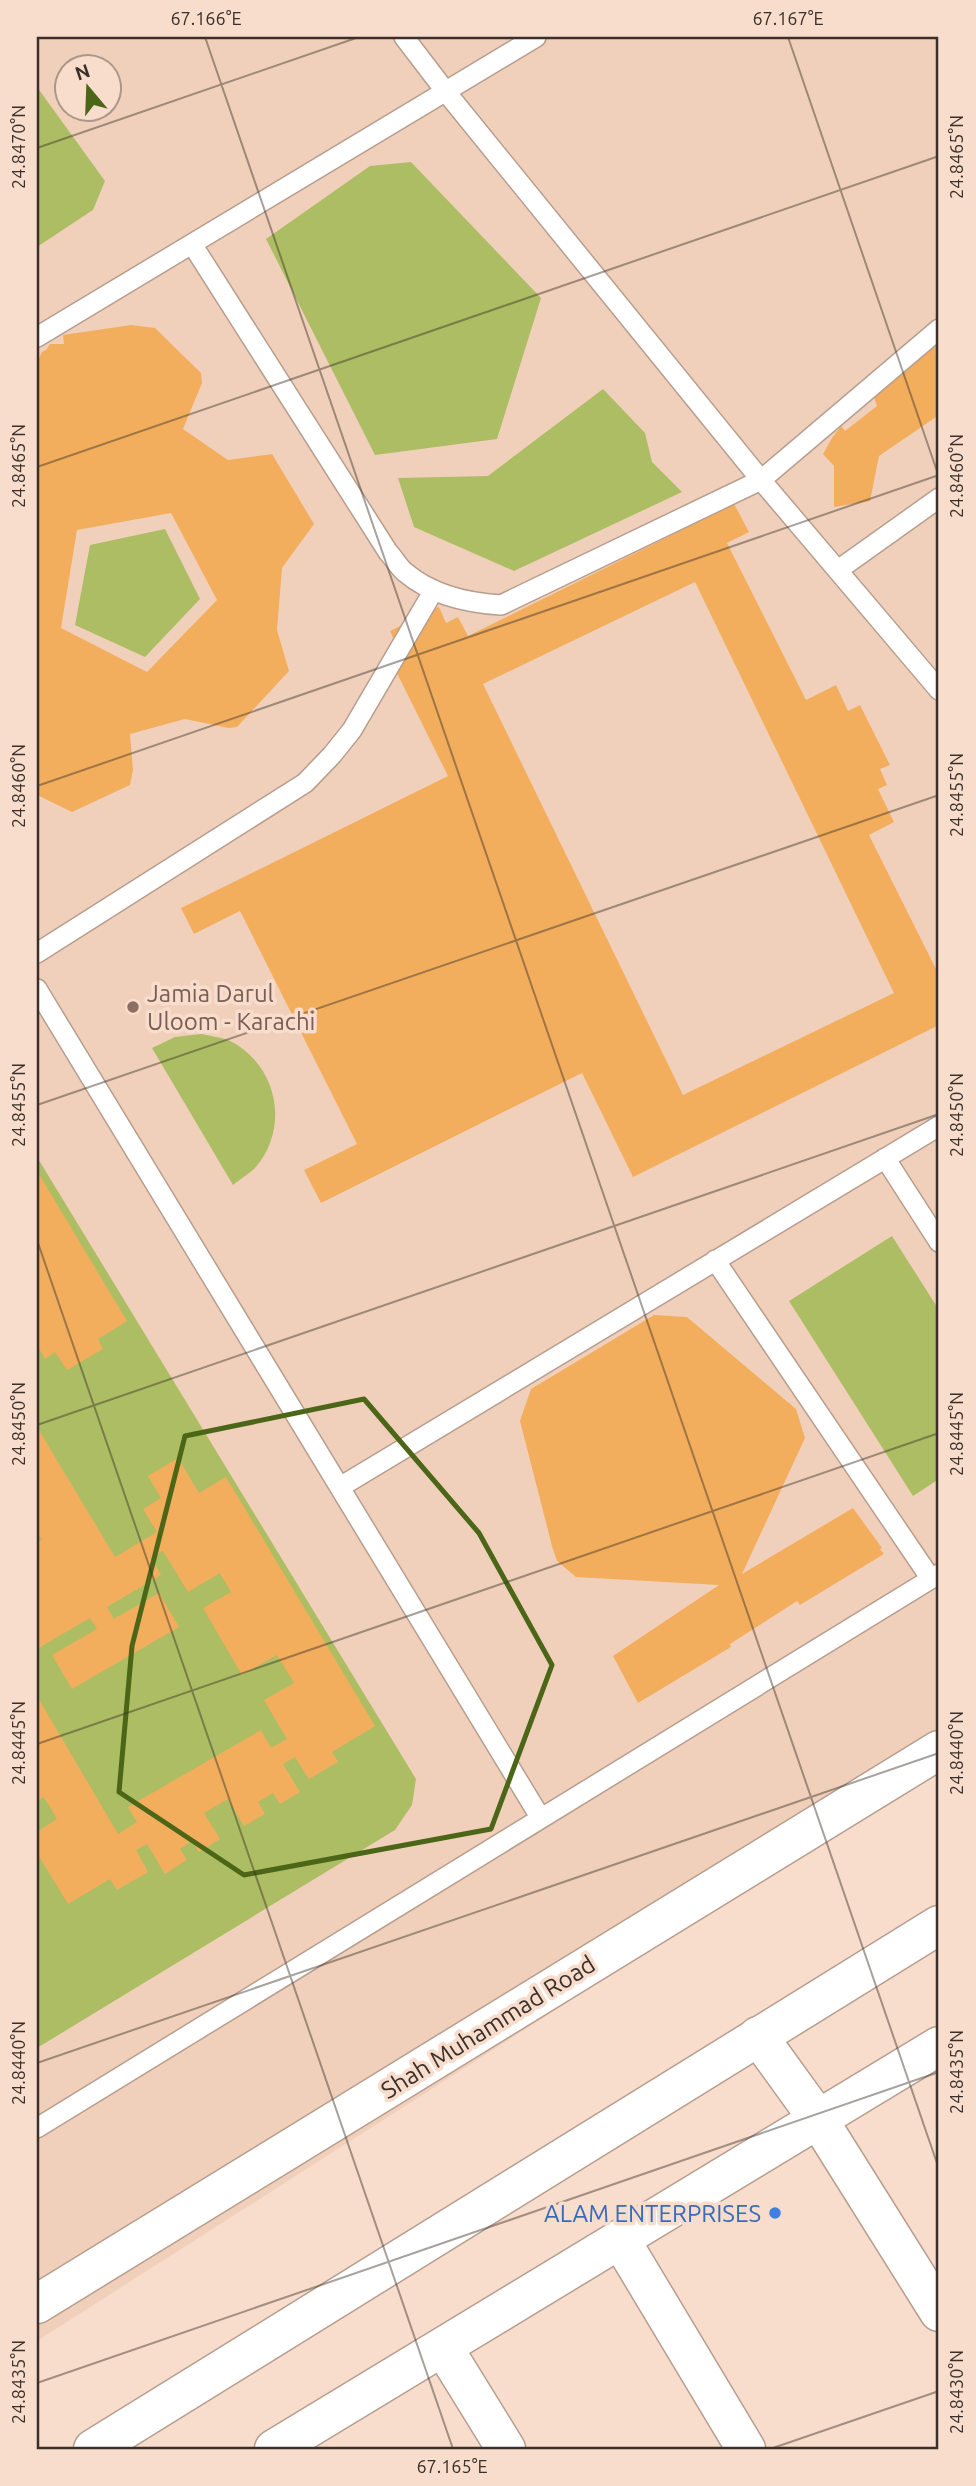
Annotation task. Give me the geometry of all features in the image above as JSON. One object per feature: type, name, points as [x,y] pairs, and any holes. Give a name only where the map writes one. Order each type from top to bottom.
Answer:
[{"type":"street","name":"Shah Muhammad Road","points":[[37,2304],[939,1750]]},
{"type":"street","points":[[93,2449],[939,1925]]},
{"type":"street","points":[[758,2036],[818,2119],[939,2312]]},
{"type":"street","points":[[275,2449],[939,2046]]},
{"type":"street","points":[[620,2239],[746,2449]]},
{"type":"street","points":[[443,2347],[506,2449]]},
{"type":"lane","points":[[404,37],[761,480],[939,690]]},
{"type":"lane","points":[[37,337],[536,37]]},
{"type":"lane","points":[[192,244],[388,552],[405,573],[434,590],[471,603],[500,606],[761,480],[939,329]]},
{"type":"lane","points":[[838,570],[939,498]]},
{"type":"lane","points":[[37,953],[305,783],[352,730],[434,590]]},
{"type":"lane","points":[[37,989],[540,1817]]},
{"type":"lane","points":[[340,1487],[939,1125]]},
{"type":"lane","points":[[885,1158],[939,1242]]},
{"type":"lane","points":[[37,2128],[935,1577],[715,1260]]},
{"type":"highlighted area","points":[[364,1399],[479,1533],[552,1665],[491,1829],[244,1875],[119,1792],[132,1646],[185,1436]]},
{"type":"shaded area","points":[[37,37],[939,37],[939,1765],[37,2341]]},
{"type":"green space","points":[[37,87],[52,108],[52,122],[62,122],[105,181],[93,210],[37,247]]},
{"type":"green space","points":[[411,162],[541,298],[497,439],[375,455],[266,239],[370,166]]},
{"type":"green space","points":[[603,389],[645,433],[652,462],[682,492],[514,571],[414,527],[398,478],[488,476]]},
{"type":"green space","points":[[165,529],[200,599],[145,657],[75,625],[90,545]]},
{"type":"green space","points":[[201,1034],[228,1040],[245,1050],[268,1080],[273,1097],[273,1134],[266,1152],[255,1168],[233,1185],[152,1048],[175,1037]]},
{"type":"green space","points":[[37,1157],[416,1779],[412,1805],[395,1830],[37,2048]]},
{"type":"green space","points":[[892,1236],[939,1310],[939,1479],[913,1496],[789,1301]]},
{"type":"building","points":[[131,325],[155,328],[201,373],[202,383],[183,429],[228,460],[272,454],[314,524],[282,568],[277,630],[289,671],[237,727],[229,728],[185,719],[130,734],[133,770],[130,785],[72,812],[37,795],[37,362],[50,344],[64,344],[63,335]],"holes":[[[171,513],[217,600],[147,672],[61,628],[77,530]]]},
{"type":"building","points":[[939,341],[939,415],[879,456],[870,501],[834,507],[834,466],[823,454],[832,438],[841,426],[845,431],[877,406],[874,397]]},
{"type":"building","points":[[733,502],[749,532],[727,543],[806,700],[836,685],[848,711],[860,705],[890,765],[880,769],[887,785],[878,789],[894,822],[869,835],[939,975],[939,1025],[633,1177],[582,1073],[321,1203],[304,1170],[357,1144],[240,911],[194,934],[181,908],[448,776],[386,651],[397,646],[390,631],[439,607],[446,623],[458,617],[468,636],[702,520],[700,517]],"holes":[[[695,582],[894,993],[683,1095],[483,684]]]},
{"type":"building","points":[[37,1171],[127,1321],[98,1339],[103,1349],[67,1370],[55,1352],[45,1359],[37,1345]]},
{"type":"building","points":[[654,1315],[687,1317],[796,1409],[805,1438],[742,1574],[853,1508],[884,1554],[800,1605],[797,1601],[730,1644],[731,1647],[638,1703],[613,1656],[719,1585],[576,1577],[557,1561],[520,1421],[531,1389]]},
{"type":"building","points":[[37,1427],[115,1557],[157,1532],[143,1509],[161,1498],[148,1476],[178,1458],[199,1493],[226,1477],[375,1726],[332,1752],[338,1762],[309,1779],[295,1757],[283,1764],[300,1792],[280,1804],[273,1793],[258,1802],[265,1814],[244,1826],[228,1799],[204,1813],[220,1839],[199,1852],[192,1841],[180,1849],[187,1860],[165,1874],[147,1844],[136,1850],[148,1872],[117,1890],[110,1879],[68,1904],[37,1853],[37,1832],[57,1819],[44,1797],[37,1801],[37,1696],[118,1834],[137,1822],[128,1807],[261,1730],[271,1748],[287,1739],[264,1700],[294,1683],[277,1655],[242,1675],[203,1608],[231,1592],[220,1573],[188,1592],[163,1551],[151,1557],[161,1575],[107,1607],[114,1619],[159,1593],[179,1627],[72,1689],[52,1655],[97,1629],[90,1618],[37,1649],[37,1543],[42,1540],[37,1531]]},
{"type":"place","name":"Jamia Darul Uloom - Karachi","points":[[133,1007]]},
{"type":"place","name":"ALAM ENTERPRISES","points":[[775,2213]]}]
